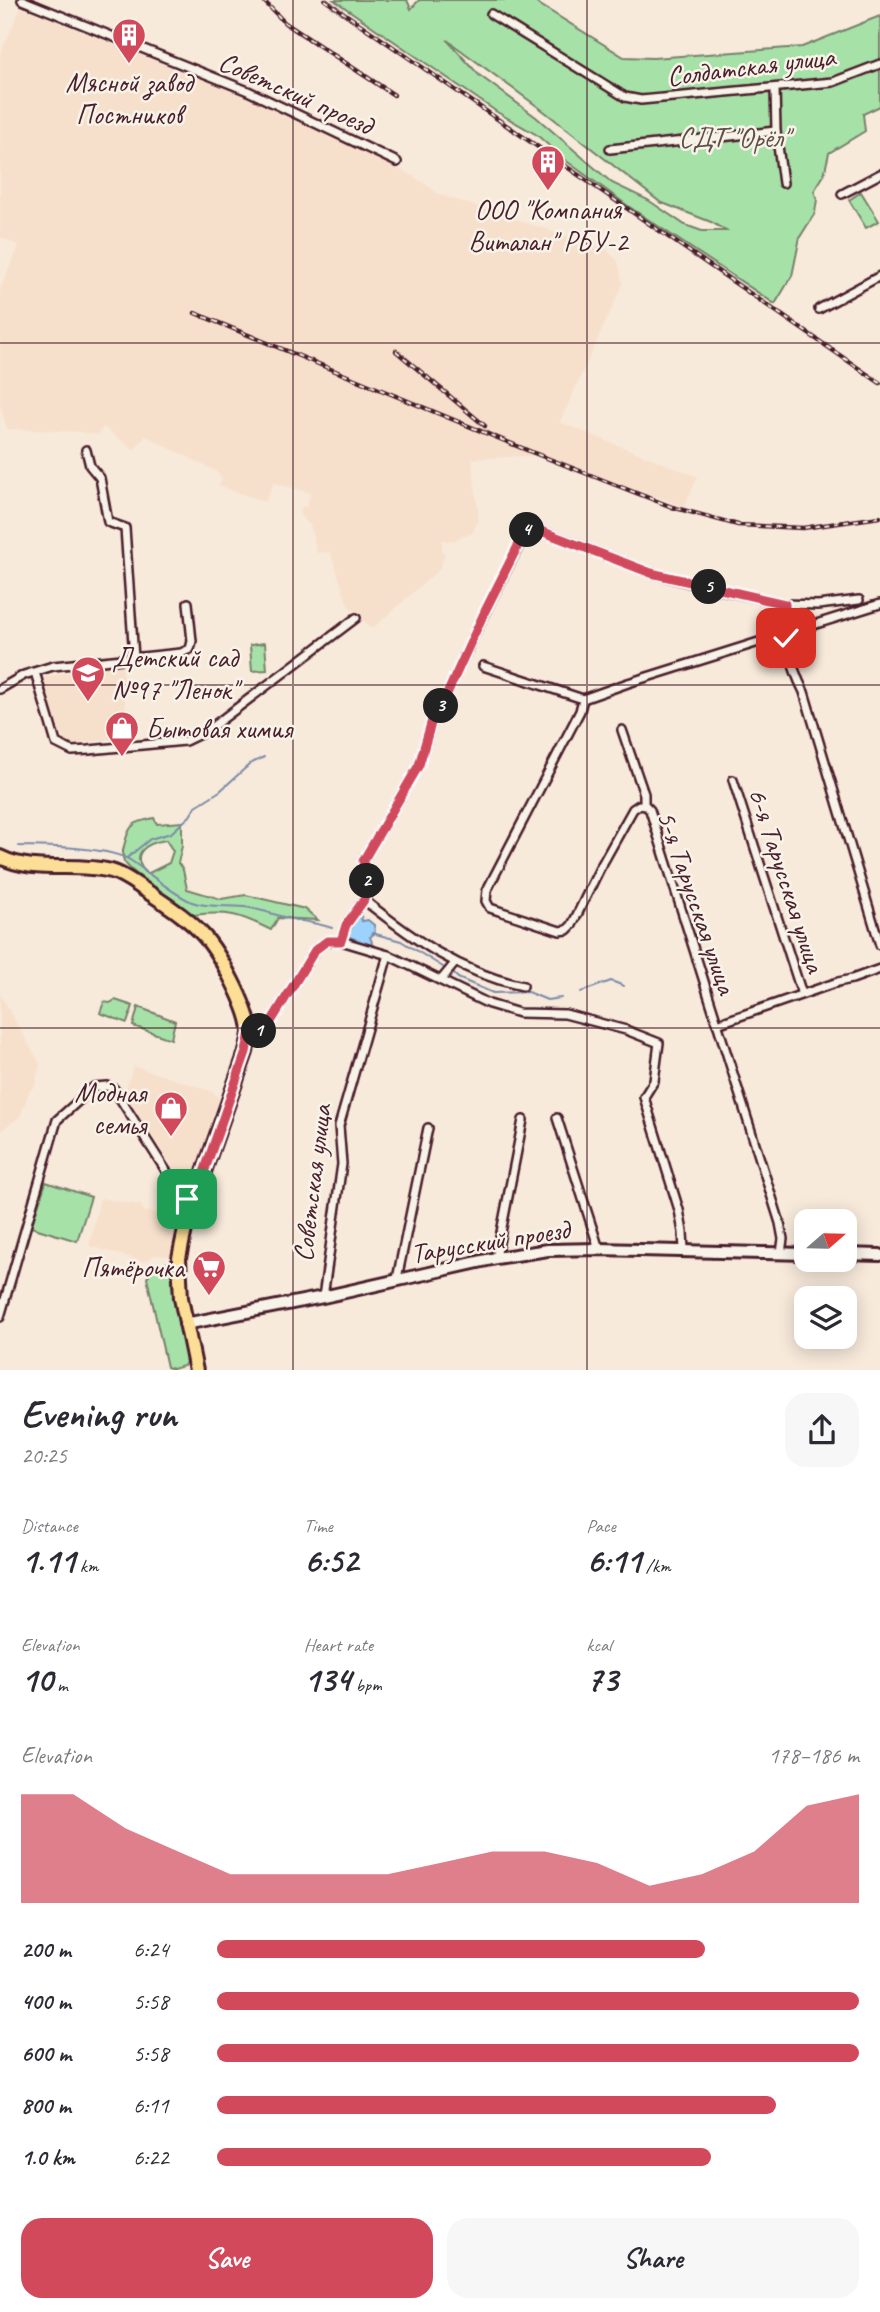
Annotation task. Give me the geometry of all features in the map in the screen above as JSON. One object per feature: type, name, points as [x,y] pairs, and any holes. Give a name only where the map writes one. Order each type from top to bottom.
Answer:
[{"type":"main road","points":[[0,857],[29,865],[114,872],[159,900],[189,922],[209,943],[246,1013],[250,1032],[246,1052],[194,1201],[178,1258],[178,1278],[185,1324],[196,1370]]},
{"type":"street","name":"Советский проезд","points":[[22,0],[248,92],[397,162]]},
{"type":"street","name":"Солдатская улица","points":[[491,14],[625,97],[641,100],[833,82],[880,64]]},
{"type":"street","points":[[775,88],[776,131],[783,183]]},
{"type":"street","points":[[610,149],[776,131]]},
{"type":"street","points":[[842,194],[880,174]]},
{"type":"street","points":[[819,309],[880,276]]},
{"type":"street","points":[[86,450],[90,466],[100,478],[108,522],[125,528],[134,658]]},
{"type":"street","points":[[341,941],[346,925],[364,900],[367,884],[363,861],[419,765],[432,720],[441,707],[528,526],[651,573],[785,604],[818,605],[859,600]]},
{"type":"street","points":[[0,689],[53,666],[181,653],[190,649],[192,641],[188,603]]},
{"type":"street","points":[[785,604],[785,634],[794,673],[804,692],[880,945]]},
{"type":"street","points":[[483,666],[583,699],[628,682],[880,604]]},
{"type":"street","points":[[35,672],[56,743],[62,747],[72,751],[185,741],[208,730],[356,618]]},
{"type":"street","name":"5-я Тарусская улица","points":[[583,699],[580,711],[487,890],[485,901],[490,908],[560,931],[567,930],[633,809],[644,805],[650,810],[780,1223],[783,1239],[781,1253]]},
{"type":"street","points":[[622,730],[644,794],[644,805]]},
{"type":"street","name":"6-я Тарусская улица","points":[[733,780],[802,994]]},
{"type":"street","points":[[364,900],[397,927],[455,962],[492,979],[523,986]]},
{"type":"street","points":[[250,1032],[269,1025],[315,950],[327,941],[341,941],[388,955],[489,1004],[519,1013],[565,1014],[626,1030],[659,1043],[654,1081],[644,1097],[678,1210],[684,1250]]},
{"type":"street","name":"Советская улица","points":[[323,1297],[342,1164],[338,1126],[388,955]]},
{"type":"street","points":[[441,980],[455,962]]},
{"type":"street","points":[[717,1024],[880,969]]},
{"type":"street","points":[[0,1317],[57,1121],[94,1087],[107,1086],[114,1089],[182,1196],[194,1201]]},
{"type":"street","points":[[557,1118],[598,1249]]},
{"type":"street","points":[[496,1258],[523,1120]]},
{"type":"street","points":[[397,1279],[428,1128]]},
{"type":"street","name":"Тарусский проезд","points":[[185,1324],[323,1297],[496,1258],[548,1250],[794,1254]]},
{"type":"street","points":[[858,1254],[880,1255]]},
{"type":"shaded area","points":[[21,7],[303,120],[415,177],[439,194],[606,249],[618,261],[623,284],[560,422],[698,477],[684,507],[543,455],[472,459],[479,520],[472,533],[453,541],[442,540],[445,554],[440,569],[372,629],[348,605],[330,552],[317,553],[310,525],[300,515],[301,507],[307,506],[310,493],[274,483],[265,502],[219,486],[222,478],[215,471],[146,436],[134,450],[103,427],[98,435],[7,429],[0,405],[0,289],[19,246],[0,237],[0,54]]},
{"type":"shaded area","name":"Детский сад №97 \"Ленок\"","points":[[122,663],[128,737],[68,745],[58,730],[42,677]]},
{"type":"shaded area","points":[[0,994],[40,1064],[35,1086],[30,1090],[20,1117],[0,1131]]},
{"type":"shaded area","points":[[134,1066],[211,1091],[219,1098],[192,1183],[183,1184],[126,1095]]},
{"type":"shaded area","points":[[100,1198],[141,1205],[144,1211],[181,1217],[174,1256],[155,1255],[145,1262],[89,1246]]},
{"type":"green space","name":"СДТ \"Орёл\"","points":[[334,0],[407,0],[411,9],[419,0],[532,0],[624,57],[653,58],[802,47],[880,16],[880,106],[863,114],[865,131],[829,153],[824,175],[814,191],[817,199],[815,213],[800,237],[792,276],[775,304],[631,208],[565,160],[537,135],[497,112]],"holes":[[[447,40],[660,202],[711,222],[726,231],[702,231],[685,225],[648,200],[612,183],[536,117],[479,75]]]},
{"type":"green space","points":[[861,192],[879,221],[866,228],[849,200]]},
{"type":"green space","points":[[265,643],[267,670],[252,671],[250,645]]},
{"type":"green space","points":[[154,818],[157,824],[182,822],[182,846],[178,863],[183,870],[187,889],[221,899],[246,895],[305,909],[318,920],[278,918],[271,930],[233,915],[193,915],[144,880],[124,861],[123,850],[130,829],[136,823]],"holes":[[[166,840],[173,851],[169,863],[147,874],[139,861],[142,851],[152,844]]]},
{"type":"green space","points":[[115,1000],[133,1006],[127,1023],[100,1013],[104,1002]]},
{"type":"green space","points":[[138,1007],[175,1021],[171,1039],[133,1026]]},
{"type":"green space","points":[[46,1182],[91,1197],[77,1241],[31,1227]]},
{"type":"green space","points":[[171,1264],[172,1286],[187,1360],[184,1366],[172,1369],[167,1367],[147,1278],[153,1268]]},
{"type":"water","points":[[361,916],[362,921],[368,920],[374,925],[375,933],[370,937],[371,946],[347,936]]},
{"type":"waterway","points":[[127,858],[150,839],[171,833],[190,816],[196,806],[220,791],[250,764],[264,757]]},
{"type":"waterway","points":[[19,846],[76,848],[119,855],[192,902],[251,908],[332,928]]},
{"type":"waterway","points":[[372,933],[401,941],[443,967]]},
{"type":"waterway","points":[[453,973],[458,978],[493,993],[528,992],[547,1000],[561,998]]},
{"type":"waterway","points":[[581,992],[611,981],[624,986]]},
{"type":"railway","points":[[263,0],[285,23],[394,95]]},
{"type":"railway","points":[[325,0],[880,383]]},
{"type":"railway","points":[[195,313],[672,507],[738,525],[803,528],[880,517]]},
{"type":"railway","points":[[396,351],[485,426]]},
{"type":"place","name":"Мясной завод Постников","points":[[129,65]]},
{"type":"place","name":"ООО \"Компания Виталан\" РБУ-2","points":[[548,192]]},
{"type":"place","name":"Детский сад №97 \"Ленок\"","points":[[88,703]]},
{"type":"place","name":"Бытовая химия","points":[[122,758]]},
{"type":"place","name":"Модная семья","points":[[171,1138]]},
{"type":"place","name":"Пятёрочка","points":[[209,1297]]},
{"type":"route","points":[[187,1199],[194,1201],[246,1052],[250,1032],[269,1025],[315,950],[327,941],[341,941],[346,925],[364,900],[367,884],[363,861],[419,765],[432,720],[441,707],[528,526],[651,573],[785,604],[786,638]]}]
